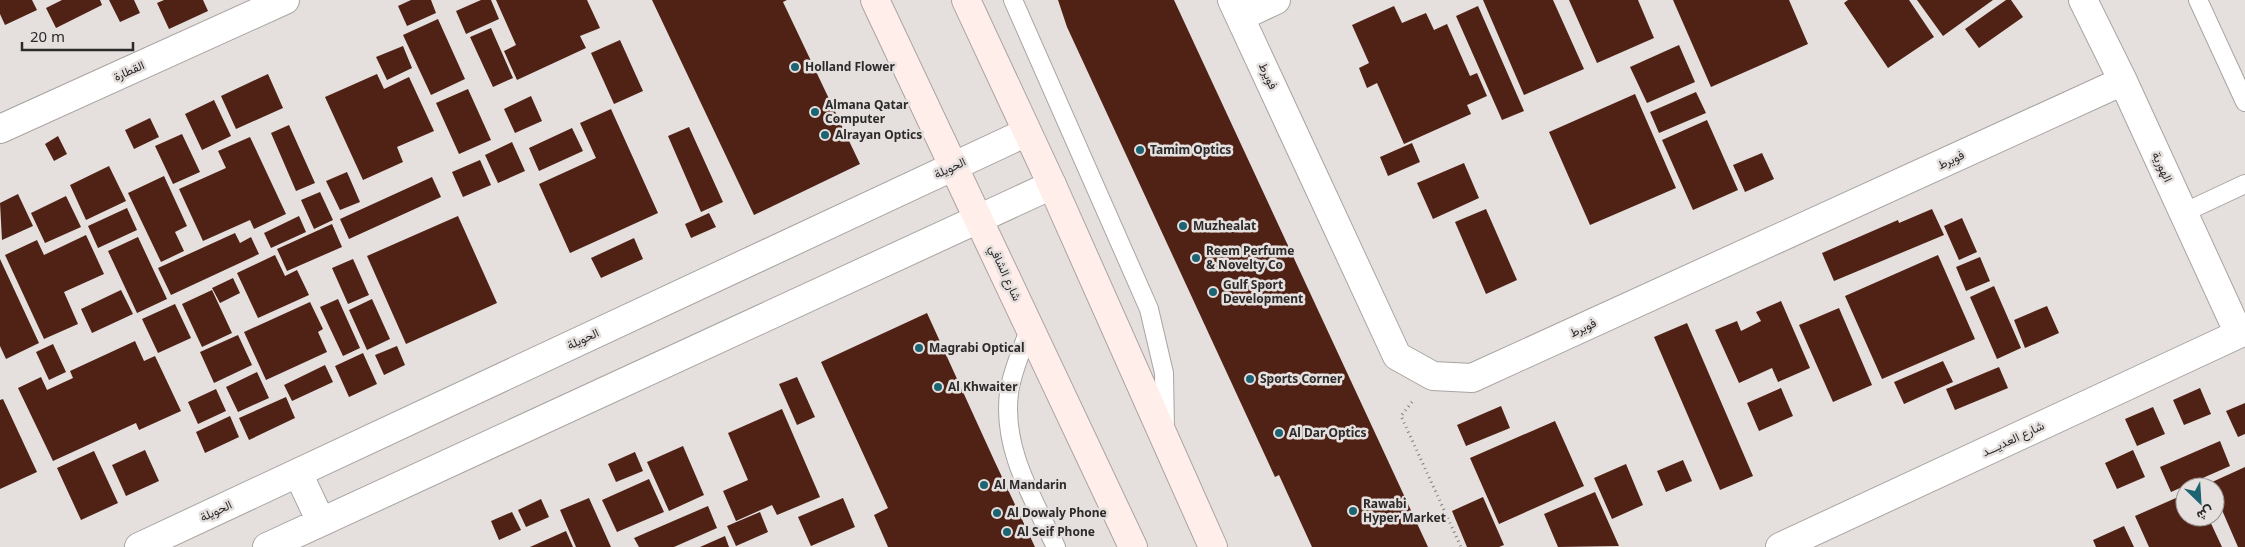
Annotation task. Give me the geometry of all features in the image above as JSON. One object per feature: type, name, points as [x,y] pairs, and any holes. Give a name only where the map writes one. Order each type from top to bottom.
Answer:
[{"type":"main road","name":"شارع الشافي","points":[[875,0],[1133,547]]},
{"type":"main road","points":[[966,0],[1052,185],[1213,547]]},
{"type":"street","name":"القطارة","points":[[0,129],[285,0]]},
{"type":"street","points":[[1236,8],[1276,0]]},
{"type":"street","name":"الهورية","points":[[2083,0],[2123,81],[2183,213],[2242,333]]},
{"type":"street","name":"فويرط","points":[[1236,8],[1397,356],[1432,376],[1472,378],[2123,81]]},
{"type":"street","name":"الحويلة","points":[[139,547],[1027,132]]},
{"type":"street","points":[[267,547],[1052,185]]},
{"type":"street","name":"شارع العديـــد","points":[[1780,547],[2242,333]]},
{"type":"street","points":[[298,473],[321,522]]},
{"type":"lane","points":[[1013,0],[1149,309],[1164,372],[1166,405],[1164,438]]},
{"type":"lane","points":[[2198,0],[2245,102]]},
{"type":"lane","points":[[2183,213],[2245,184]]},
{"type":"lane","points":[[1030,327],[1009,391],[1007,414],[1015,461],[1056,547]]},
{"type":"path","points":[[1432,376],[1400,416],[1461,547]]},
{"type":"building","points":[[0,0],[32,0],[37,10],[5,25],[0,14]]},
{"type":"building","points":[[62,0],[100,0],[102,5],[56,28],[46,8]]},
{"type":"building","points":[[109,0],[134,0],[140,13],[120,22]]},
{"type":"building","points":[[164,0],[203,0],[208,11],[169,29],[157,3]]},
{"type":"building","points":[[411,0],[431,0],[436,13],[407,26],[398,6]]},
{"type":"building","points":[[481,0],[491,0],[499,19],[466,34],[456,11]]},
{"type":"building","points":[[496,0],[587,0],[600,28],[580,36],[586,48],[517,80],[504,51],[516,45]]},
{"type":"building","points":[[652,0],[787,0],[783,2],[860,164],[754,215]]},
{"type":"building","points":[[1058,0],[1174,0],[1428,547],[1312,547],[1279,475],[1275,477],[1067,27]]},
{"type":"building","points":[[1483,0],[1553,0],[1584,69],[1524,95]]},
{"type":"building","points":[[1569,0],[1638,0],[1654,38],[1597,63]]},
{"type":"building","points":[[1673,0],[1789,0],[1808,44],[1711,87]]},
{"type":"building","points":[[1848,0],[1909,0],[1934,37],[1888,68],[1844,3]]},
{"type":"building","points":[[1917,0],[1993,0],[1943,36]]},
{"type":"building","points":[[2006,0],[2011,0],[2023,17],[1979,48],[1965,29]]},
{"type":"building","points":[[1394,6],[1402,23],[1426,13],[1434,30],[1447,24],[1470,76],[1477,73],[1487,96],[1467,105],[1471,114],[1404,144],[1377,83],[1367,88],[1359,68],[1369,63],[1352,25]]},
{"type":"building","points":[[1478,6],[1524,111],[1502,120],[1456,16]]},
{"type":"building","points":[[438,19],[465,79],[431,95],[403,35]]},
{"type":"building","points":[[491,28],[513,78],[493,87],[470,37]]},
{"type":"building","points":[[620,40],[643,91],[614,104],[591,53]]},
{"type":"building","points":[[1679,45],[1695,82],[1647,103],[1630,67]]},
{"type":"building","points":[[403,46],[412,68],[387,80],[376,57]]},
{"type":"building","points":[[268,74],[283,108],[236,129],[221,96]]},
{"type":"building","points":[[377,74],[384,89],[409,77],[434,131],[397,147],[403,162],[363,180],[325,97]]},
{"type":"building","points":[[468,89],[491,140],[459,154],[436,103]]},
{"type":"building","points":[[1696,92],[1706,113],[1659,133],[1650,112]]},
{"type":"building","points":[[1635,94],[1676,188],[1590,225],[1549,132]]},
{"type":"building","points":[[531,96],[542,121],[515,133],[504,109]]},
{"type":"building","points":[[214,100],[231,136],[202,150],[185,114]]},
{"type":"building","points":[[611,109],[658,213],[570,253],[539,184],[596,158],[580,123]]},
{"type":"building","points":[[150,118],[159,137],[134,149],[125,130]]},
{"type":"building","points":[[1707,120],[1738,190],[1693,210],[1662,140]]},
{"type":"building","points":[[289,125],[315,183],[296,191],[271,133]]},
{"type":"building","points":[[689,127],[723,202],[701,212],[668,136]]},
{"type":"building","points":[[572,128],[583,151],[539,171],[529,148]]},
{"type":"building","points":[[182,134],[200,172],[173,184],[155,146]]},
{"type":"building","points":[[58,136],[67,154],[54,161],[45,144]]},
{"type":"building","points":[[250,137],[286,214],[254,229],[250,220],[203,241],[179,189],[226,168],[218,151]]},
{"type":"building","points":[[512,142],[525,171],[498,183],[485,155]]},
{"type":"building","points":[[1412,143],[1420,162],[1388,176],[1380,157]]},
{"type":"building","points":[[1762,153],[1774,179],[1745,192],[1733,165]]},
{"type":"building","points":[[480,160],[491,185],[463,197],[452,172]]},
{"type":"building","points":[[1464,163],[1479,198],[1433,219],[1417,183]]},
{"type":"building","points":[[109,166],[126,201],[86,220],[70,185]]},
{"type":"building","points":[[347,172],[360,202],[340,210],[326,181]]},
{"type":"building","points":[[164,176],[187,226],[175,232],[184,251],[161,262],[128,193]]},
{"type":"building","points":[[432,177],[441,197],[349,239],[340,219]]},
{"type":"building","points":[[320,192],[333,220],[314,229],[301,200]]},
{"type":"building","points":[[18,194],[33,226],[2,240],[0,203]]},
{"type":"building","points":[[66,196],[81,227],[45,243],[31,213]]},
{"type":"building","points":[[127,208],[137,230],[98,248],[88,226]]},
{"type":"building","points":[[1486,209],[1517,280],[1486,294],[1455,222]]},
{"type":"building","points":[[1932,209],[1944,235],[1834,281],[1822,253],[1898,220],[1899,223]]},
{"type":"building","points":[[709,213],[716,227],[691,238],[685,224]]},
{"type":"building","points":[[299,216],[306,232],[271,248],[264,233]]},
{"type":"building","points":[[458,216],[497,303],[406,344],[367,256]]},
{"type":"building","points":[[1962,218],[1977,252],[1959,260],[1944,226]]},
{"type":"building","points":[[332,224],[342,247],[287,271],[277,249]]},
{"type":"building","points":[[235,233],[240,243],[251,237],[259,254],[171,295],[158,268]]},
{"type":"building","points":[[86,235],[104,274],[64,292],[78,324],[44,339],[5,255],[37,240],[44,255]]},
{"type":"building","points":[[138,237],[167,299],[137,313],[108,251]]},
{"type":"building","points":[[634,238],[643,259],[601,278],[591,258]]},
{"type":"building","points":[[275,255],[285,276],[297,270],[309,295],[258,318],[237,273]]},
{"type":"building","points":[[1938,255],[1975,339],[1882,379],[1845,296]]},
{"type":"building","points":[[1980,257],[1990,281],[1966,291],[1956,267]]},
{"type":"building","points":[[0,259],[39,343],[6,359],[0,346]]},
{"type":"building","points":[[353,259],[369,295],[348,304],[332,268]]},
{"type":"building","points":[[233,278],[240,293],[220,303],[212,288]]},
{"type":"building","points":[[1994,286],[2021,348],[1997,359],[1970,297]]},
{"type":"building","points":[[121,290],[133,314],[92,333],[81,309]]},
{"type":"building","points":[[212,290],[232,333],[202,347],[182,304]]},
{"type":"building","points":[[338,299],[360,348],[343,356],[320,307]]},
{"type":"building","points":[[372,299],[390,339],[367,350],[349,310]]},
{"type":"building","points":[[1781,301],[1810,368],[1778,382],[1772,368],[1739,383],[1715,330],[1737,321],[1741,331],[1761,321],[1756,312]]},
{"type":"building","points":[[310,302],[323,329],[318,332],[327,352],[266,380],[244,332]]},
{"type":"building","points":[[175,304],[191,338],[158,353],[142,319]]},
{"type":"building","points":[[2047,306],[2059,333],[2025,348],[2014,320]]},
{"type":"building","points":[[1839,308],[1872,385],[1833,402],[1799,325]]},
{"type":"building","points":[[927,313],[1035,547],[888,547],[874,515],[888,508],[821,362]]},
{"type":"building","points":[[1687,323],[1753,476],[1720,490],[1654,337]]},
{"type":"building","points":[[238,335],[252,365],[214,383],[200,352]]},
{"type":"building","points":[[135,341],[144,361],[155,356],[181,411],[139,430],[136,423],[53,461],[18,388],[41,377],[47,390],[73,378],[70,371]]},
{"type":"building","points":[[53,344],[66,372],[49,380],[36,352]]},
{"type":"building","points":[[397,346],[405,365],[384,375],[375,355]]},
{"type":"building","points":[[363,353],[377,384],[349,397],[335,366]]},
{"type":"building","points":[[1943,361],[1953,382],[1904,404],[1894,382]]},
{"type":"building","points":[[325,365],[333,382],[292,401],[284,385]]},
{"type":"building","points":[[1999,367],[2008,388],[1955,410],[1946,389]]},
{"type":"building","points":[[257,372],[269,398],[238,412],[226,387]]},
{"type":"building","points":[[797,377],[815,417],[797,425],[779,384]]},
{"type":"building","points":[[1781,388],[1793,416],[1759,431],[1747,403]]},
{"type":"building","points":[[2200,388],[2211,414],[2184,425],[2173,400]]},
{"type":"building","points":[[216,389],[226,411],[198,424],[188,402]]},
{"type":"building","points":[[286,397],[295,418],[249,440],[239,418]]},
{"type":"building","points":[[3,399],[37,472],[0,489],[0,400]]},
{"type":"building","points":[[2245,403],[2245,434],[2238,437],[2226,411]]},
{"type":"building","points":[[1501,406],[1510,428],[1466,446],[1457,425]]},
{"type":"building","points":[[2153,407],[2165,434],[2137,446],[2125,419]]},
{"type":"building","points":[[782,409],[820,497],[777,515],[772,505],[736,521],[723,491],[748,480],[728,433]]},
{"type":"building","points":[[230,416],[239,437],[205,453],[196,432]]},
{"type":"building","points":[[1555,421],[1584,486],[1499,524],[1470,458]]},
{"type":"building","points":[[2220,441],[2230,466],[2205,477],[2175,477],[2175,490],[2171,492],[2160,467]]},
{"type":"building","points":[[683,446],[704,495],[669,511],[647,462]]},
{"type":"building","points":[[145,450],[159,481],[126,496],[112,465]]},
{"type":"building","points":[[2133,450],[2145,477],[2117,489],[2105,463]]},
{"type":"building","points":[[94,451],[118,503],[81,520],[57,468]]},
{"type":"building","points":[[635,452],[643,471],[616,482],[608,464]]},
{"type":"building","points":[[1683,460],[1692,481],[1666,492],[1657,471]]},
{"type":"building","points":[[1626,464],[1643,505],[1612,519],[1594,478]]},
{"type":"building","points":[[2245,467],[2245,547],[2238,547],[2225,517],[2225,477],[2223,477]]},
{"type":"building","points":[[649,479],[664,512],[617,532],[602,500]]},
{"type":"building","points":[[1595,492],[1619,546],[1558,547],[1544,514]]},
{"type":"building","points":[[1483,497],[1504,545],[1499,547],[1467,547],[1452,511]]},
{"type":"building","points":[[589,498],[611,547],[576,547],[560,510]]},
{"type":"building","points":[[843,498],[855,527],[811,546],[798,517]]},
{"type":"building","points":[[2175,498],[2175,527],[2213,527],[2222,547],[2149,547],[2135,516]]},
{"type":"building","points":[[541,499],[549,517],[526,527],[518,510]]},
{"type":"building","points":[[708,506],[717,528],[674,547],[639,547],[634,538]]},
{"type":"building","points":[[512,512],[521,530],[499,540],[491,521]]},
{"type":"building","points":[[760,512],[768,532],[736,546],[727,526]]},
{"type":"building","points":[[2124,526],[2134,547],[2096,547],[2093,540]]},
{"type":"building","points":[[566,531],[573,547],[530,547]]},
{"type":"building","points":[[725,536],[729,547],[700,547]]},
{"type":"place","name":"Holland Flower","points":[[795,67]]},
{"type":"place","name":"Almana Qatar Computer","points":[[815,112]]},
{"type":"place","name":"Alrayan Optics","points":[[825,135]]},
{"type":"place","name":"Tamim Optics","points":[[1140,150]]},
{"type":"place","name":"Muzhealat","points":[[1183,226]]},
{"type":"place","name":"Reem Perfume & Novelty Co","points":[[1196,258]]},
{"type":"place","name":"Gulf Sport Development","points":[[1213,292]]},
{"type":"place","name":"Magrabi Optical","points":[[919,348]]},
{"type":"place","name":"Sports Corner","points":[[1250,379]]},
{"type":"place","name":"Al Khwaiter","points":[[938,387]]},
{"type":"place","name":"Al Dar Optics","points":[[1279,433]]},
{"type":"place","name":"Al Mandarin","points":[[984,485]]},
{"type":"place","name":"Rawabi Hyper Market","points":[[1353,511]]},
{"type":"place","name":"Al Dowaly Phone","points":[[997,513]]},
{"type":"place","name":"Al Seif Phone","points":[[1007,532]]}]
